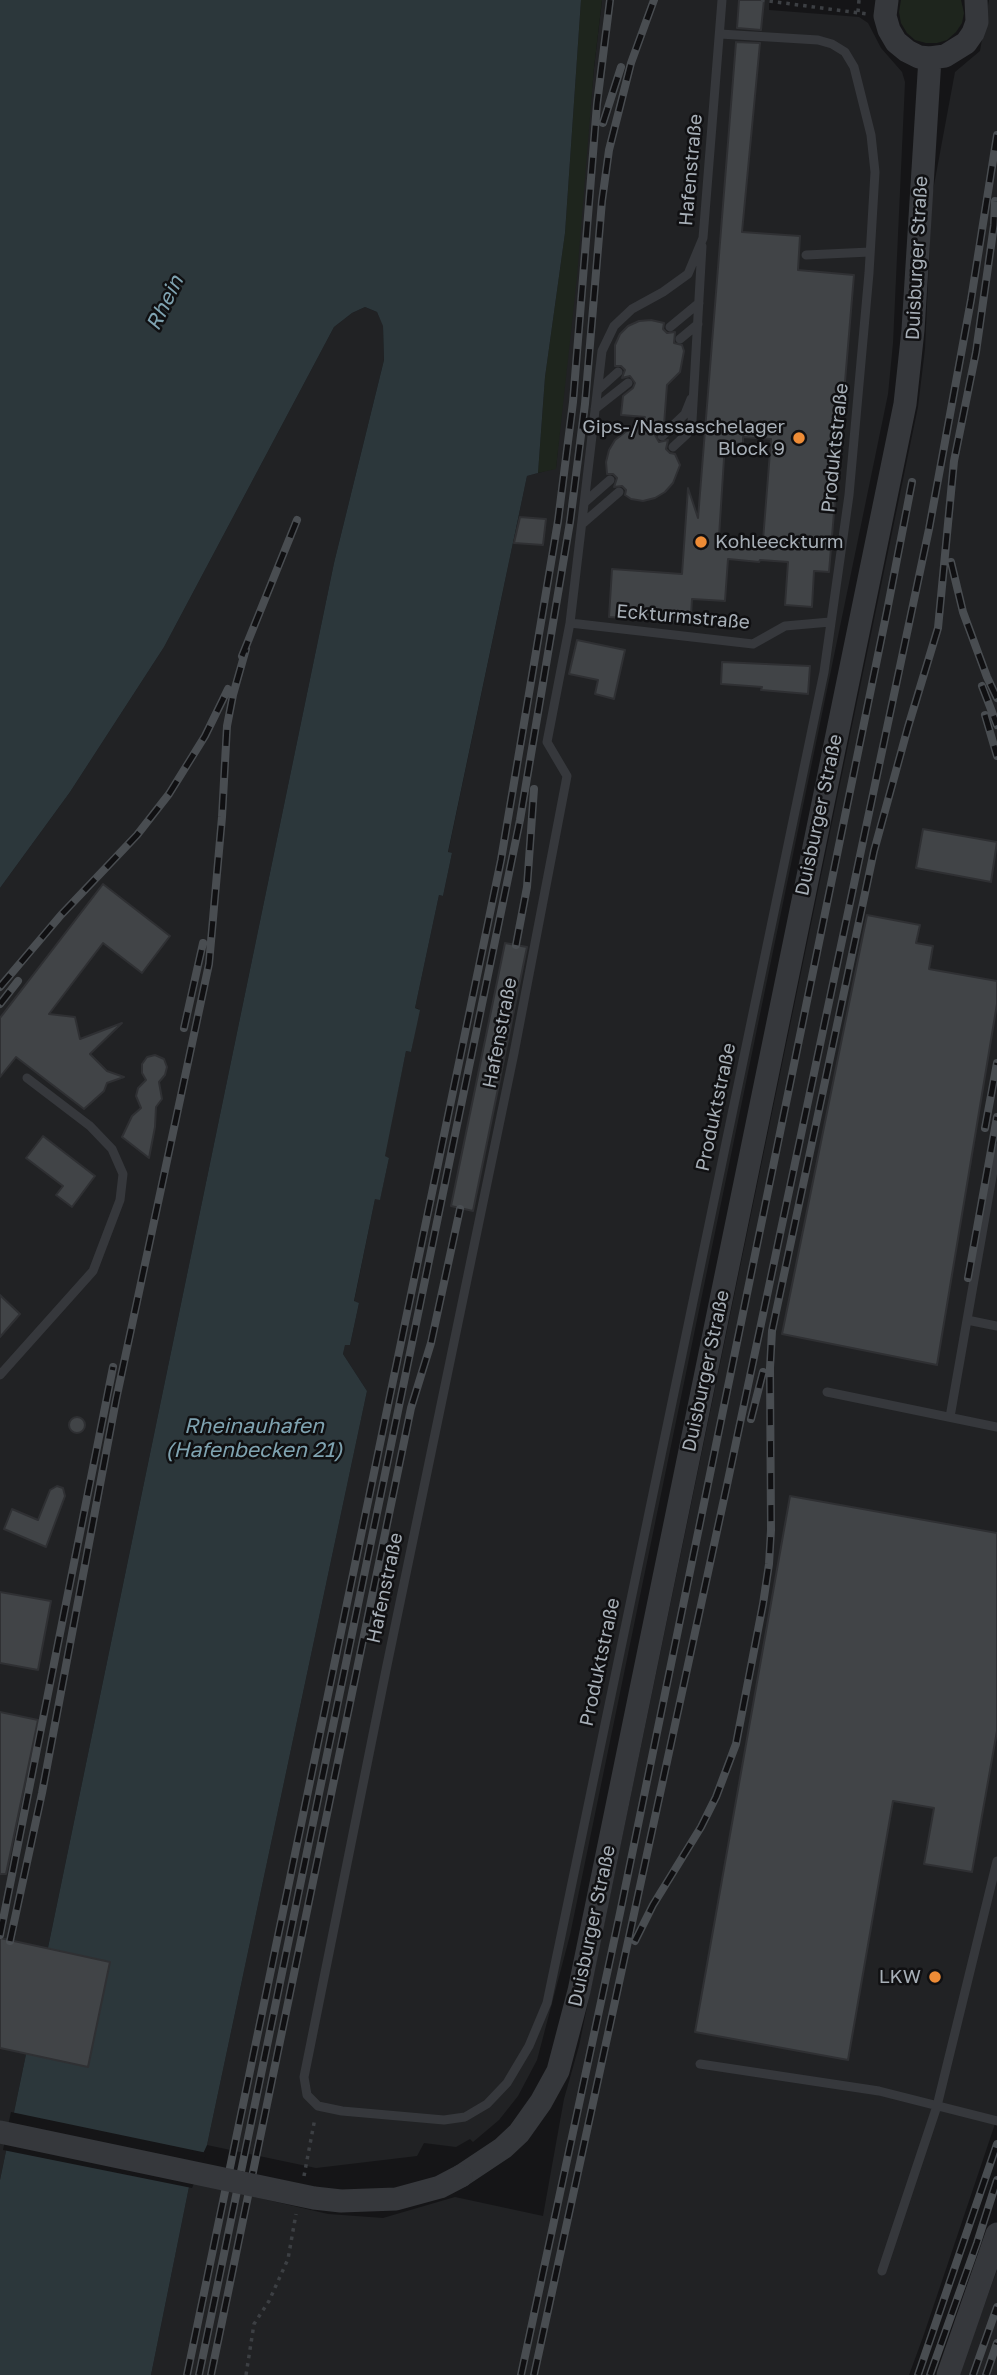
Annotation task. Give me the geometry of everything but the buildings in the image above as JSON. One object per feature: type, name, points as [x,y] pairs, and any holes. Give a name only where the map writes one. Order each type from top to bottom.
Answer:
[{"type":"street","points":[[880,1],[888,30],[896,42],[919,57],[945,56],[956,51],[973,33],[982,17]]},
{"type":"street","name":"Duisburger Straße","points":[[0,2132],[314,2198],[369,2202],[396,2199],[440,2187],[503,2148],[519,2133],[541,2102],[561,2061],[579,1991],[905,404],[913,330],[930,58]]},
{"type":"street","points":[[948,2375],[997,2234]]},
{"type":"lane","name":"Hafenstraße","points":[[318,2106],[307,2095],[304,2077],[514,1053],[568,776],[547,742],[570,623],[602,351],[614,326],[632,309],[688,274],[703,238],[722,0]]},
{"type":"lane","name":"Produktstraße","points":[[318,2106],[342,2111],[444,2120],[465,2118],[487,2104],[506,2083],[529,2046],[547,2003],[824,672],[849,495],[875,172],[871,135],[854,67],[845,52],[818,40],[720,34]]},
{"type":"lane","points":[[673,447],[687,433],[692,421],[703,238]]},
{"type":"lane","points":[[806,255],[870,251]]},
{"type":"lane","points":[[670,327],[699,303]]},
{"type":"lane","points":[[680,339],[698,324]]},
{"type":"lane","points":[[598,390],[618,372]]},
{"type":"lane","points":[[595,409],[628,383]]},
{"type":"lane","points":[[662,436],[685,414],[694,393]]},
{"type":"lane","points":[[584,502],[610,480]]},
{"type":"lane","points":[[582,524],[619,492]]},
{"type":"lane","name":"Eckturmstraße","points":[[570,623],[752,644],[785,626],[830,622]]},
{"type":"lane","points":[[0,1375],[93,1271],[120,1200],[123,1174],[113,1149],[90,1126],[27,1078]]},
{"type":"lane","points":[[950,1417],[997,1148]]},
{"type":"lane","points":[[967,1320],[997,1326]]},
{"type":"lane","points":[[827,1392],[997,1427]]},
{"type":"lane","points":[[882,2271],[937,2106],[997,1861]]},
{"type":"lane","points":[[700,2064],[879,2091],[997,2121]]},
{"type":"path","points":[[761,0],[858,12],[859,0]]},
{"type":"path","points":[[302,2182],[318,2106]]},
{"type":"path","points":[[246,2375],[254,2324],[269,2301],[288,2259],[298,2208]]},
{"type":"shaded area","points":[[581,0],[602,0],[577,277],[556,469],[538,473],[545,377],[565,233]]},
{"type":"shaded area","points":[[602,0],[769,0],[769,10],[859,17],[868,23],[881,48],[902,72],[905,82],[893,343],[888,394],[570,1935],[537,2060],[518,2096],[499,2120],[473,2142],[470,2139],[456,2147],[424,2143],[417,2156],[316,2168],[207,2145],[367,1391],[343,1354],[345,1344],[350,1345],[359,1303],[354,1302],[375,1199],[380,1199],[389,1158],[384,1156],[406,1051],[411,1052],[419,1009],[415,1008],[439,895],[443,896],[452,853],[448,853],[527,476],[556,468]]},
{"type":"shaded area","points":[[901,0],[961,0],[964,13],[962,23],[947,40],[926,43],[915,40],[901,23]]},
{"type":"shaded area","points":[[989,0],[997,0],[997,2118],[923,2337],[909,2375],[151,2375],[190,2182],[328,2214],[383,2218],[455,2197],[543,2216],[564,2099],[579,2046],[918,407],[925,349],[932,196],[955,72],[980,51]]},
{"type":"shaded area","points":[[365,307],[377,312],[383,325],[384,360],[334,563],[0,2180],[0,888],[70,792],[164,647],[334,327]]},
{"type":"shaded area","points":[[997,2270],[997,2375],[959,2375],[993,2281]]},
{"type":"water","points":[[0,0],[581,0],[565,233],[545,377],[538,473],[527,476],[448,852],[452,853],[443,896],[439,895],[415,1008],[420,1010],[411,1052],[406,1051],[385,1156],[389,1158],[380,1200],[375,1199],[354,1301],[359,1303],[350,1345],[345,1345],[343,1354],[367,1391],[207,2145],[190,2182],[151,2375],[0,2375],[0,2180],[334,563],[384,360],[383,326],[377,312],[365,307],[334,327],[164,647],[70,792],[0,888]]},
{"type":"pier","points":[[11,2112],[207,2153],[192,2188],[3,2150]]},
{"type":"railway","points":[[187,2375],[501,860],[558,521],[573,402],[597,104],[610,0]]},
{"type":"railway","points":[[199,2375],[520,820],[570,522],[585,404],[602,201],[609,150],[631,63],[654,0]]},
{"type":"railway","points":[[603,123],[621,67]]},
{"type":"railway","points":[[534,2375],[727,1485],[929,529],[971,300],[997,135]]},
{"type":"railway","points":[[635,1941],[653,1905],[701,1827],[716,1797],[736,1744],[769,1564],[772,1331],[874,851],[938,628],[954,461],[976,352],[995,201]]},
{"type":"railway","points":[[521,2375],[620,1913],[912,482]]},
{"type":"railway","points":[[242,656],[297,520]]},
{"type":"railway","points":[[951,562],[963,612],[997,698]]},
{"type":"railway","points":[[10,1941],[42,1793],[116,1400],[209,964],[227,726],[246,649]]},
{"type":"railway","points":[[982,686],[997,725]]},
{"type":"railway","points":[[0,987],[61,915],[137,835],[169,794],[205,736],[228,689]]},
{"type":"railway","points":[[985,715],[997,756]]},
{"type":"railway","points":[[516,945],[527,887],[534,789]]},
{"type":"railway","points":[[184,1028],[203,943]]},
{"type":"railway","points":[[0,1004],[18,981]]},
{"type":"railway","points":[[985,1128],[997,1063]]},
{"type":"railway","points":[[968,1278],[997,1117]]},
{"type":"railway","points":[[211,2375],[411,1408],[431,1343],[460,1209]]},
{"type":"railway","points":[[0,1935],[113,1367]]},
{"type":"railway","points":[[751,1419],[763,1372]]},
{"type":"railway","points":[[918,2375],[997,2144]]},
{"type":"railway","points":[[930,2375],[997,2180]]},
{"type":"railway","points":[[973,2375],[997,2307]]},
{"type":"railway","points":[[986,2375],[997,2343]]},
{"type":"place","name":"Gips-/Nassaschelager Block 9","points":[[799,438]]},
{"type":"place","name":"Kohleeckturm","points":[[701,542]]},
{"type":"place","name":"LKW","points":[[935,1977]]},
{"type":"water label","name":"Rhein","points":[[165,303]]},
{"type":"water label","name":"Rheinauhafen (Hafenbecken 21)","points":[[254,1438]]}]
